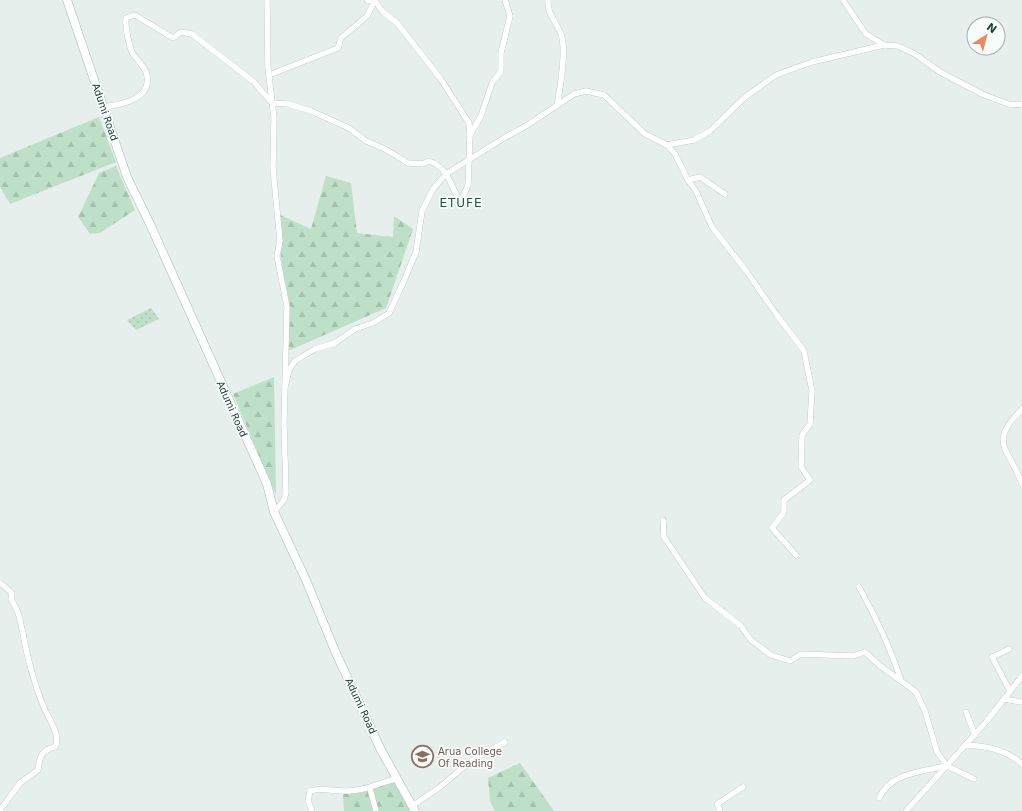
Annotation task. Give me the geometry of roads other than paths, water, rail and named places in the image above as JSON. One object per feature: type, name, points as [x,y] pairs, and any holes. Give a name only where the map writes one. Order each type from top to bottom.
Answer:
[{"type":"main road","name":"Adumi Road","points":[[66,0],[127,177],[150,224],[267,484],[274,512],[334,647],[381,750],[414,809]]},
{"type":"street","points":[[267,0],[269,75],[274,118],[273,168],[280,241],[277,256],[287,307],[284,422],[286,492],[284,500],[274,512]]},
{"type":"street","points":[[367,0],[375,0]]},
{"type":"street","points":[[103,106],[129,103],[142,92],[148,81],[145,70],[132,53],[125,25],[126,18],[135,15],[173,38],[181,32],[192,34],[254,82],[272,103],[288,104],[312,111],[348,128],[366,141],[385,148],[408,163],[422,164],[429,161],[439,165],[446,174],[458,199],[462,199],[468,185],[469,123],[440,78],[397,23],[384,12],[375,0]]},
{"type":"street","points":[[269,75],[338,48],[341,38],[367,16],[375,0]]},
{"type":"street","points":[[470,135],[481,116],[492,83],[501,71],[501,53],[510,16],[505,0]]},
{"type":"street","points":[[548,0],[547,8],[561,36],[562,61],[557,105]]},
{"type":"street","points":[[843,0],[866,34],[884,44],[898,46],[914,54],[940,72],[958,80],[982,94],[1011,106],[1022,104]]},
{"type":"street","points":[[667,145],[694,140],[710,130],[745,97],[776,75],[812,62],[884,44]]},
{"type":"street","points":[[285,387],[289,370],[295,361],[315,349],[335,343],[355,329],[373,323],[389,313],[416,252],[422,211],[433,189],[446,174],[526,126],[574,94],[586,92],[604,95],[644,134],[667,145],[675,154],[688,180],[696,191],[701,206],[712,227],[747,272],[804,351],[812,391],[810,424],[802,435],[801,467],[810,480],[784,500],[784,512],[772,528],[796,555]]},
{"type":"street","points":[[688,180],[700,177],[725,194]]},
{"type":"street","points":[[1022,409],[1011,420],[1003,433],[1002,446],[1016,468],[1022,484]]},
{"type":"street","points":[[663,520],[664,537],[705,598],[741,626],[751,640],[771,655],[790,661],[801,654],[853,656],[865,652],[916,692],[926,711],[937,752],[947,766],[974,779]]},
{"type":"street","points":[[0,585],[12,593],[10,599],[22,620],[22,633],[42,704],[57,736],[57,743],[55,747],[44,751],[41,755],[38,770],[30,774],[20,783],[0,810]]},
{"type":"street","points":[[859,587],[876,618],[892,653],[901,680]]},
{"type":"street","points":[[1008,649],[992,657],[1010,691]]},
{"type":"street","points":[[906,811],[974,735],[1022,676]]},
{"type":"street","points":[[1004,699],[1021,702]]},
{"type":"street","points":[[966,712],[974,735]]},
{"type":"street","points":[[414,809],[471,761],[505,742]]},
{"type":"street","points":[[965,745],[987,746],[1014,757],[1022,764]]},
{"type":"street","points":[[879,798],[882,792],[903,775],[947,766]]},
{"type":"street","points":[[312,811],[308,801],[310,791],[318,788],[348,791],[370,789],[397,779]]},
{"type":"street","points":[[720,811],[717,804],[743,787]]},
{"type":"street","points":[[370,789],[376,811]]},
{"type":"place","name":"Arua College Of Reading","points":[[422,757]]},
{"type":"district","name":"ETUFE","points":[[461,203]]}]
